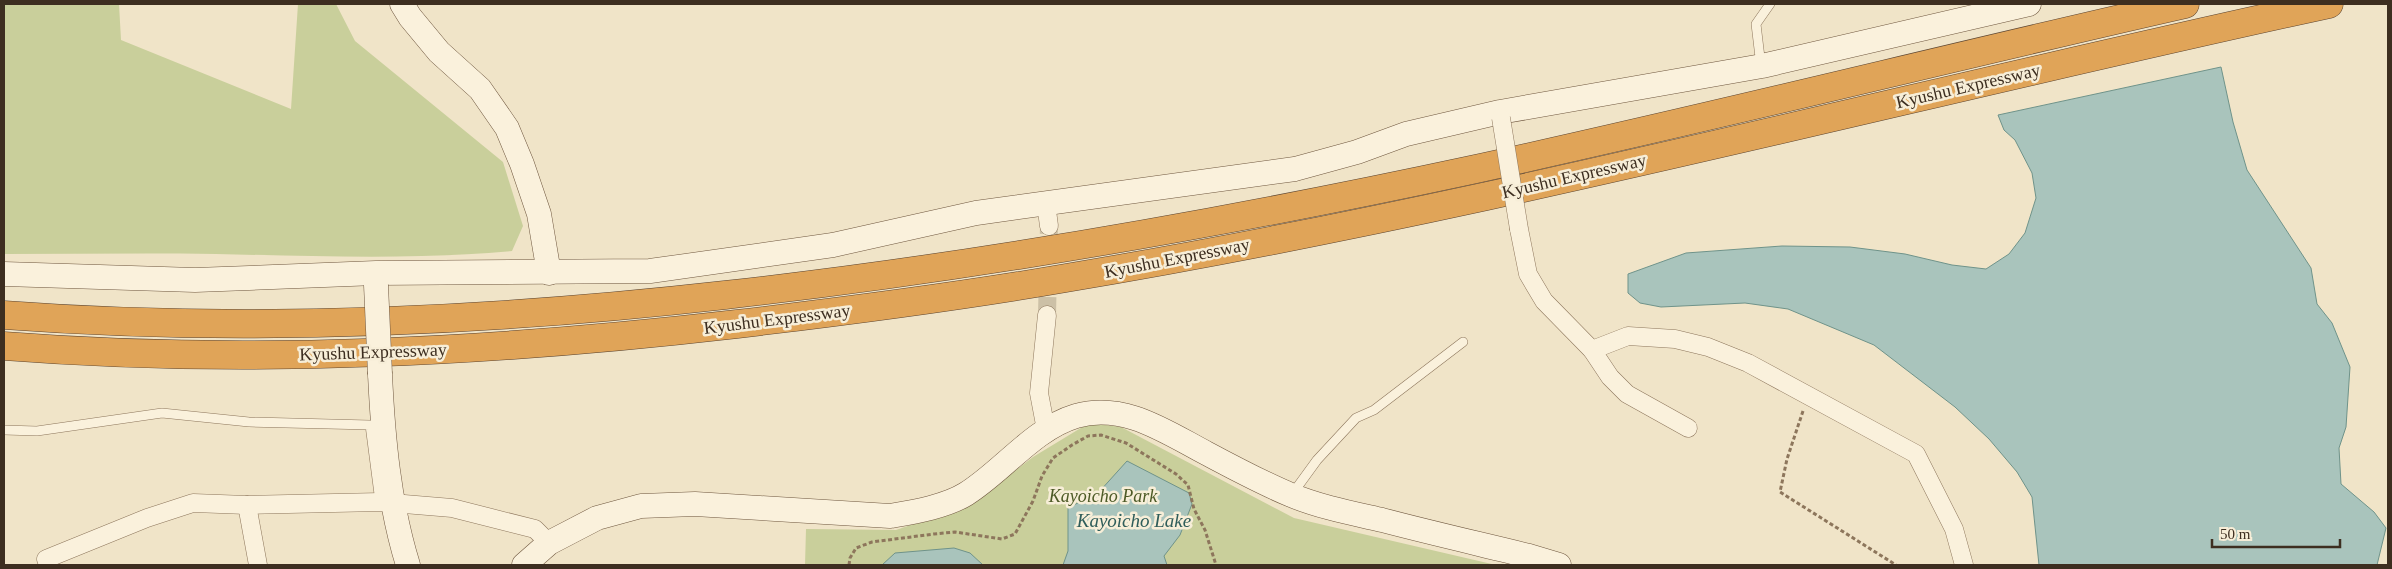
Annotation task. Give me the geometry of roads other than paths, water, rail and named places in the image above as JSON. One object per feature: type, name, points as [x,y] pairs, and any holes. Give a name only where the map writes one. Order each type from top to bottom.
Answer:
[{"type":"highway","name":"Kyushu Expressway","points":[[4,315],[70,320],[274,325],[424,321],[619,307],[835,283],[1064,248],[1296,206],[1472,170],[2186,4]]},
{"type":"highway","name":"Kyushu Expressway","points":[[4,346],[68,351],[273,355],[424,351],[620,337],[856,310],[1066,278],[1300,235],[1742,138],[2329,4]]},
{"type":"street","points":[[402,4],[410,17],[439,52],[480,89],[506,128],[522,164],[539,214],[549,273]]},
{"type":"street","points":[[4,274],[195,280],[376,279],[650,271],[833,245],[976,213],[1296,169],[1357,152],[1406,134],[1762,66],[2029,4]]},
{"type":"street","points":[[1500,115],[1528,274],[1544,301],[1592,350],[1610,377],[1627,394],[1688,428]]},
{"type":"street","points":[[1046,203],[1049,226]]},
{"type":"street","points":[[376,279],[387,502],[408,565]]},
{"type":"street","points":[[1046,430],[1039,393],[1047,315]]},
{"type":"street","points":[[1592,350],[1628,336],[1675,339],[1708,347],[1748,363],[1916,454],[1954,529],[1964,565]]},
{"type":"street","points":[[524,565],[549,543],[597,518],[641,506],[695,504],[890,516],[920,511],[964,496],[998,472],[1046,430],[1076,416],[1099,413],[1122,414],[1147,421],[1235,468],[1292,495],[1328,507],[1559,565]]},
{"type":"street","points":[[48,565],[46,559],[147,518],[193,503],[247,505],[387,502],[452,508],[535,529],[549,543]]},
{"type":"street","points":[[247,505],[258,565]]},
{"type":"lane","points":[[1762,66],[1756,24],[1770,4]]},
{"type":"lane","points":[[1292,495],[1317,460],[1356,418],[1374,410],[1463,342]]},
{"type":"lane","points":[[4,430],[37,431],[162,413],[249,422],[370,425],[387,502]]},
{"type":"water","points":[[2221,67],[2233,122],[2247,170],[2311,268],[2317,304],[2332,323],[2350,367],[2346,427],[2339,448],[2341,484],[2374,512],[2386,528],[2377,565],[2039,565],[2032,497],[2017,472],[1989,439],[1955,407],[1874,345],[1788,309],[1745,303],[1661,307],[1640,303],[1628,293],[1628,274],[1686,253],[1782,246],[1850,247],[1905,254],[1952,265],[1986,269],[2009,254],[2025,233],[2036,198],[2032,173],[2015,140],[2004,130],[1998,115]]},
{"type":"water","name":"Kayoicho Lake","points":[[1127,461],[1189,493],[1192,504],[1180,535],[1164,556],[1167,565],[1063,565],[1068,551],[1068,508],[1099,492]]},
{"type":"water","points":[[954,548],[970,553],[983,565],[882,565],[895,553]]},
{"type":"tunnel","points":[[1047,315],[1049,226]]},
{"type":"park label","name":"Kayoicho Park","points":[[1103,496]]}]
